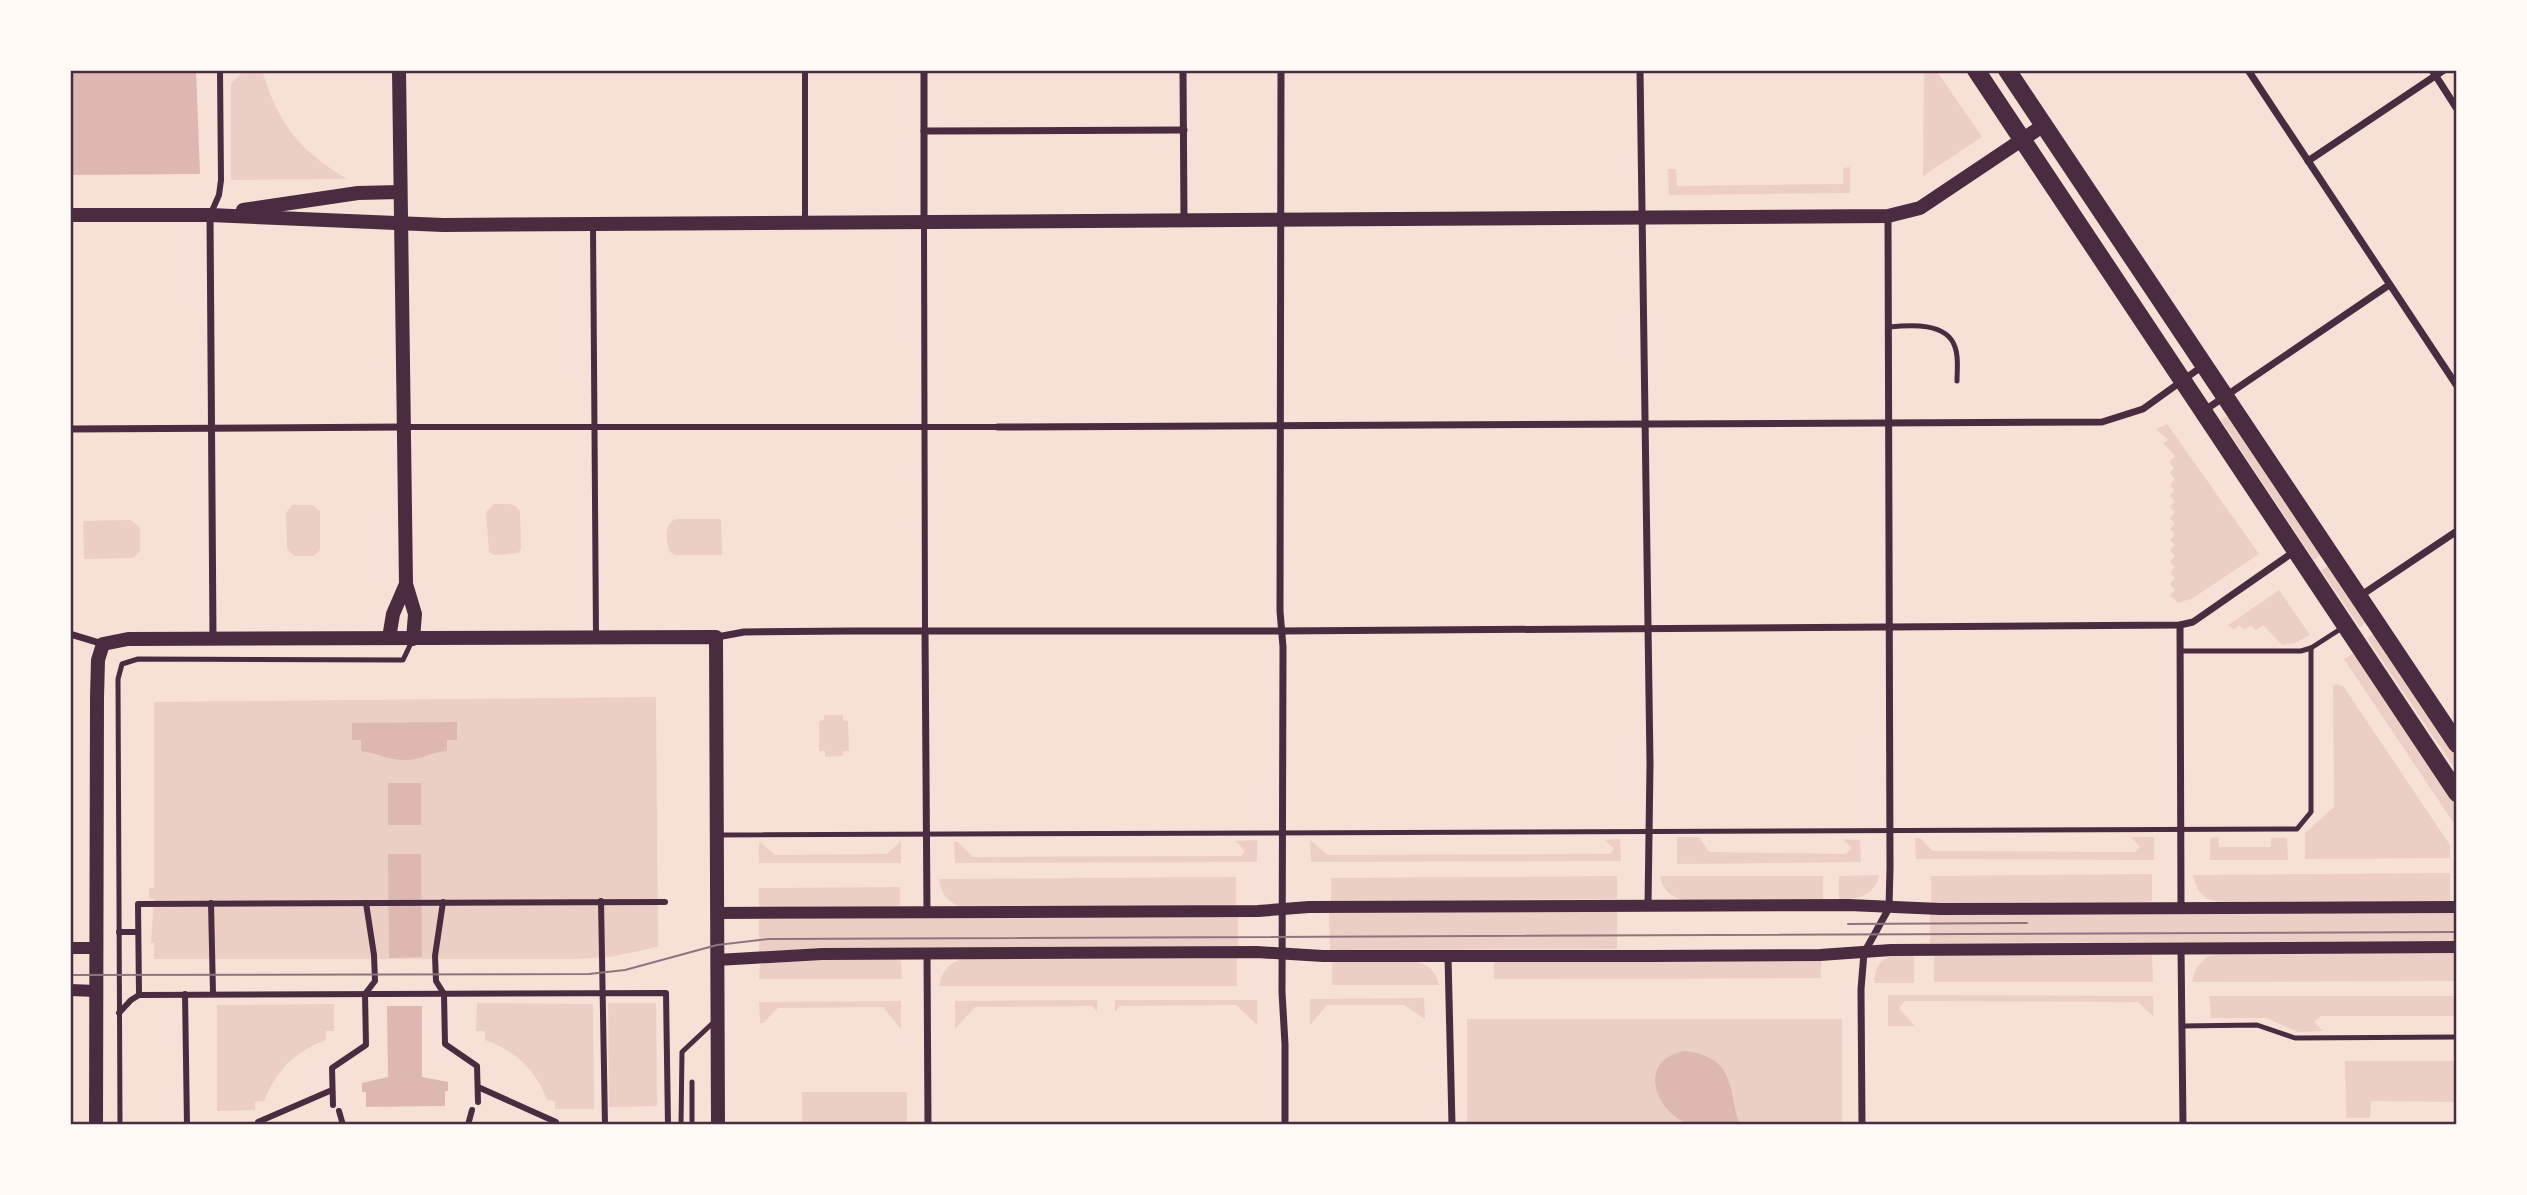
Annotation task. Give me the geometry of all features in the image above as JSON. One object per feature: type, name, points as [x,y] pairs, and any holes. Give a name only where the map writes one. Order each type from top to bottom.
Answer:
[{"type":"main road","points":[[399,70],[406,584],[415,614],[413,639]]},
{"type":"main road","points":[[1976,70],[2457,793]]},
{"type":"main road","points":[[2007,70],[2457,744]]},
{"type":"main road","points":[[70,215],[210,215],[401,224],[593,225],[1888,216],[1920,208],[2044,125]]},
{"type":"main road","points":[[210,215],[358,193],[400,192]]},
{"type":"main road","points":[[389,638],[393,614],[406,584]]},
{"type":"main road","points":[[96,1125],[97,696],[98,660],[103,645],[128,639],[389,638],[716,638],[718,1125]]},
{"type":"street","points":[[213,639],[210,215],[219,195],[221,180],[220,70]]},
{"type":"street","points":[[805,70],[805,224]]},
{"type":"street","points":[[924,70],[927,912]]},
{"type":"street","points":[[1183,70],[1184,221]]},
{"type":"street","points":[[1281,70],[1281,631],[1285,1125]]},
{"type":"street","points":[[1640,70],[1650,764],[1648,906]]},
{"type":"street","points":[[2248,70],[2457,386]]},
{"type":"street","points":[[2308,161],[2434,73],[2444,70]]},
{"type":"street","points":[[2434,73],[2457,110]]},
{"type":"street","points":[[924,131],[1184,130]]},
{"type":"street","points":[[1862,1125],[1861,989],[1864,953],[1889,908],[1888,216]]},
{"type":"street","points":[[593,225],[596,638]]},
{"type":"street","points":[[2204,411],[2389,285]]},
{"type":"street","points":[[70,429],[2102,422],[2143,409],[2205,365]]},
{"type":"street","points":[[2360,596],[2457,531]]},
{"type":"street","points":[[716,638],[744,632],[2180,625],[2193,622],[2297,550]]},
{"type":"street","points":[[2180,625],[2182,907]]},
{"type":"street","points":[[70,634],[103,645]]},
{"type":"street","points":[[601,901],[605,1125]]},
{"type":"street","points":[[443,902],[435,956],[436,981],[444,993],[444,1044],[477,1066],[478,1102]]},
{"type":"street","points":[[139,995],[138,904],[666,902]]},
{"type":"street","points":[[211,903],[213,994]]},
{"type":"street","points":[[332,1105],[332,1068],[366,1045],[365,994],[375,981],[366,903]]},
{"type":"street","points":[[717,912],[1283,909],[1334,906],[2457,907]]},
{"type":"street","points":[[119,932],[138,932]]},
{"type":"street","points":[[718,960],[822,954],[927,953],[1820,955],[1891,950],[2457,947]]},
{"type":"street","points":[[70,948],[97,948]]},
{"type":"street","points":[[2181,948],[2183,1125]]},
{"type":"street","points":[[927,953],[928,1125]]},
{"type":"street","points":[[1448,956],[1452,1125]]},
{"type":"street","points":[[70,990],[96,991]]},
{"type":"street","points":[[119,1013],[139,995],[666,993],[668,1125]]},
{"type":"street","points":[[184,995],[187,1125]]},
{"type":"street","points":[[478,1087],[556,1122],[557,1125]]},
{"type":"street","points":[[258,1125],[258,1122],[332,1090]]},
{"type":"street","points":[[468,1125],[472,1110]]},
{"type":"street","points":[[339,1111],[343,1125]]},
{"type":"lane","points":[[1889,327],[1920,326],[1944,332],[1952,339],[1956,350],[1957,381]]},
{"type":"lane","points":[[2180,651],[2301,651],[2311,648],[2347,625]]},
{"type":"lane","points":[[120,1125],[118,678],[122,664],[138,659],[403,660],[413,639]]},
{"type":"lane","points":[[717,835],[2297,829],[2311,812],[2311,648]]},
{"type":"lane","points":[[681,1125],[682,1052],[718,1018]]},
{"type":"lane","points":[[2182,1026],[2257,1025],[2295,1038],[2457,1037]]},
{"type":"lane","points":[[692,1082],[692,1125]]},
{"type":"shaded area","points":[[70,70],[196,70],[200,174],[70,175]]},
{"type":"shaded area","points":[[245,70],[262,70],[283,121],[292,134],[315,157],[347,179],[231,180],[231,83]]},
{"type":"shaded area","points":[[1924,70],[1936,70],[1982,137],[1923,176]]},
{"type":"shaded area","points":[[1850,167],[1850,193],[1669,195],[1668,169],[1676,169],[1677,186],[1843,184],[1843,168]]},
{"type":"shaded area","points":[[2230,417],[2322,554],[2314,560],[2221,420]]},
{"type":"shaded area","points":[[2167,424],[2259,554],[2193,598],[2178,603],[2170,595],[2175,590],[2170,584],[2175,578],[2170,573],[2175,567],[2170,562],[2175,556],[2170,550],[2175,545],[2170,540],[2175,534],[2170,529],[2175,523],[2170,518],[2175,512],[2170,507],[2175,501],[2170,496],[2174,490],[2170,485],[2175,479],[2170,473],[2174,468],[2169,462],[2175,456],[2163,443],[2168,440],[2156,429]]},
{"type":"shaded area","points":[[494,504],[512,505],[520,512],[521,549],[518,553],[494,555],[489,552],[486,512]]},
{"type":"shaded area","points":[[292,505],[313,505],[320,512],[320,550],[314,556],[294,556],[287,549],[286,513]]},
{"type":"shaded area","points":[[676,519],[721,519],[722,555],[675,555],[670,552],[667,529]]},
{"type":"shaded area","points":[[131,520],[140,528],[140,551],[133,558],[84,559],[83,521]]},
{"type":"shaded area","points":[[2330,565],[2367,622],[2360,627],[2321,570]]},
{"type":"shaded area","points":[[2279,590],[2310,635],[2295,643],[2282,645],[2263,625],[2256,630],[2251,625],[2245,630],[2239,625],[2234,630],[2228,625]]},
{"type":"shaded area","points":[[2376,632],[2457,755],[2457,772],[2367,638]]},
{"type":"shaded area","points":[[2356,652],[2457,806],[2457,828],[2344,659]]},
{"type":"shaded area","points":[[2333,685],[2343,686],[2450,845],[2450,858],[2305,859],[2305,833],[2334,807]]},
{"type":"shaded area","points":[[656,697],[658,947],[610,957],[576,959],[154,959],[154,943],[151,943],[154,899],[149,898],[149,888],[154,888],[154,702]]},
{"type":"shaded area","points":[[824,715],[843,715],[843,720],[848,721],[849,751],[843,751],[843,756],[825,757],[825,751],[819,751],[819,721],[824,720]]},
{"type":"shaded area","points":[[457,722],[457,740],[447,740],[447,751],[412,760],[361,751],[361,740],[352,740],[352,723]]},
{"type":"shaded area","points":[[388,783],[421,783],[421,825],[388,825]]},
{"type":"shaded area","points":[[1677,837],[1699,837],[1709,852],[1846,854],[1851,848],[1843,839],[1860,840],[1861,862],[1677,864]]},
{"type":"shaded area","points":[[2131,837],[2154,837],[2154,860],[1916,859],[1915,838],[1920,838],[1933,851],[2135,852],[2140,847]]},
{"type":"shaded area","points":[[2218,837],[2219,847],[2271,847],[2271,838],[2287,838],[2288,860],[2210,860],[2210,838]]},
{"type":"shaded area","points":[[1620,839],[1621,861],[1311,862],[1310,840],[1328,855],[1610,854],[1614,849],[1605,840]]},
{"type":"shaded area","points":[[1257,840],[1257,862],[955,863],[954,842],[958,842],[973,857],[1241,856],[1245,851],[1235,841]]},
{"type":"shaded area","points":[[759,841],[775,855],[887,854],[901,841],[901,863],[759,863]]},
{"type":"shaded area","points":[[388,854],[421,854],[422,957],[389,958]]},
{"type":"shaded area","points":[[2450,873],[2450,901],[2219,902],[2208,899],[2201,893],[2193,875]]},
{"type":"shaded area","points":[[2152,874],[2152,901],[2145,902],[1931,903],[1931,876]]},
{"type":"shaded area","points":[[1879,875],[1873,888],[1864,895],[1839,899],[1839,876]]},
{"type":"shaded area","points":[[1617,876],[1617,899],[1331,901],[1331,878]]},
{"type":"shaded area","points":[[1660,876],[1823,876],[1823,899],[1684,900],[1668,892]]},
{"type":"shaded area","points":[[1236,877],[1236,905],[962,907],[946,897],[939,879]]},
{"type":"shaded area","points":[[900,887],[900,905],[894,907],[759,907],[759,888]]},
{"type":"shaded area","points":[[1329,912],[1617,912],[1617,949],[1330,950]]},
{"type":"shaded area","points":[[2457,912],[2457,942],[1930,943],[1930,914]]},
{"type":"shaded area","points":[[1238,916],[1238,946],[817,948],[759,952],[759,919]]},
{"type":"shaded area","points":[[2219,953],[2457,953],[2457,981],[2192,982],[2201,963]]},
{"type":"shaded area","points":[[1934,954],[2152,955],[2153,982],[1934,982]]},
{"type":"shaded area","points":[[1894,955],[1914,955],[1914,983],[1874,983],[1879,965]]},
{"type":"shaded area","points":[[1237,958],[1237,986],[939,986],[946,968],[963,959]]},
{"type":"shaded area","points":[[824,959],[894,959],[901,961],[902,979],[759,979],[760,964]]},
{"type":"shaded area","points":[[1821,960],[1821,978],[1494,979],[1494,961]]},
{"type":"shaded area","points":[[1414,961],[1430,968],[1439,985],[1332,985],[1332,962]]},
{"type":"shaded area","points":[[1888,995],[2153,996],[2153,1016],[2138,1002],[1905,1001],[1899,1008],[1915,1026],[1888,1026]]},
{"type":"shaded area","points":[[2209,996],[2457,996],[2457,1016],[2321,1016],[2314,1022],[2323,1031],[2298,1032],[2266,1018],[2211,1018]]},
{"type":"shaded area","points":[[1424,998],[1425,1019],[1404,1005],[1327,1005],[1310,1025],[1310,999]]},
{"type":"shaded area","points":[[1097,1000],[1097,1012],[1092,1006],[975,1007],[955,1029],[955,1001]]},
{"type":"shaded area","points":[[1115,1000],[1257,1000],[1257,1025],[1236,1005],[1120,1006],[1115,1012]]},
{"type":"shaded area","points":[[901,1001],[901,1029],[883,1007],[778,1008],[760,1023],[759,1002]]},
{"type":"shaded area","points":[[477,1003],[593,1004],[594,1109],[555,1109],[555,1101],[547,1100],[537,1079],[523,1063],[506,1050],[485,1040],[485,1031],[476,1031]]},
{"type":"shaded area","points":[[608,1003],[656,1003],[657,1106],[609,1107]]},
{"type":"shaded area","points":[[334,1004],[334,1031],[326,1031],[326,1040],[305,1050],[288,1063],[274,1080],[264,1101],[255,1102],[255,1110],[217,1111],[217,1005]]},
{"type":"shaded area","points":[[387,1006],[422,1006],[422,1077],[448,1082],[445,1106],[366,1107],[366,1092],[362,1092],[362,1083],[388,1077]]},
{"type":"shaded area","points":[[1467,1019],[1842,1019],[1842,1125],[1467,1125]]},
{"type":"shaded area","points":[[1685,1051],[1714,1060],[1722,1068],[1731,1087],[1740,1125],[1691,1125],[1665,1107],[1659,1096],[1656,1073],[1670,1056]]},
{"type":"shaded area","points":[[2345,1061],[2457,1061],[2457,1102],[2371,1101],[2370,1118],[2346,1118]]},
{"type":"shaded area","points":[[802,1092],[907,1092],[907,1125],[802,1125]]},
{"type":"tram line","points":[[1848,924],[2027,923]]},
{"type":"tram line","points":[[70,975],[589,974],[625,970],[717,945],[768,939],[2457,932]]}]
